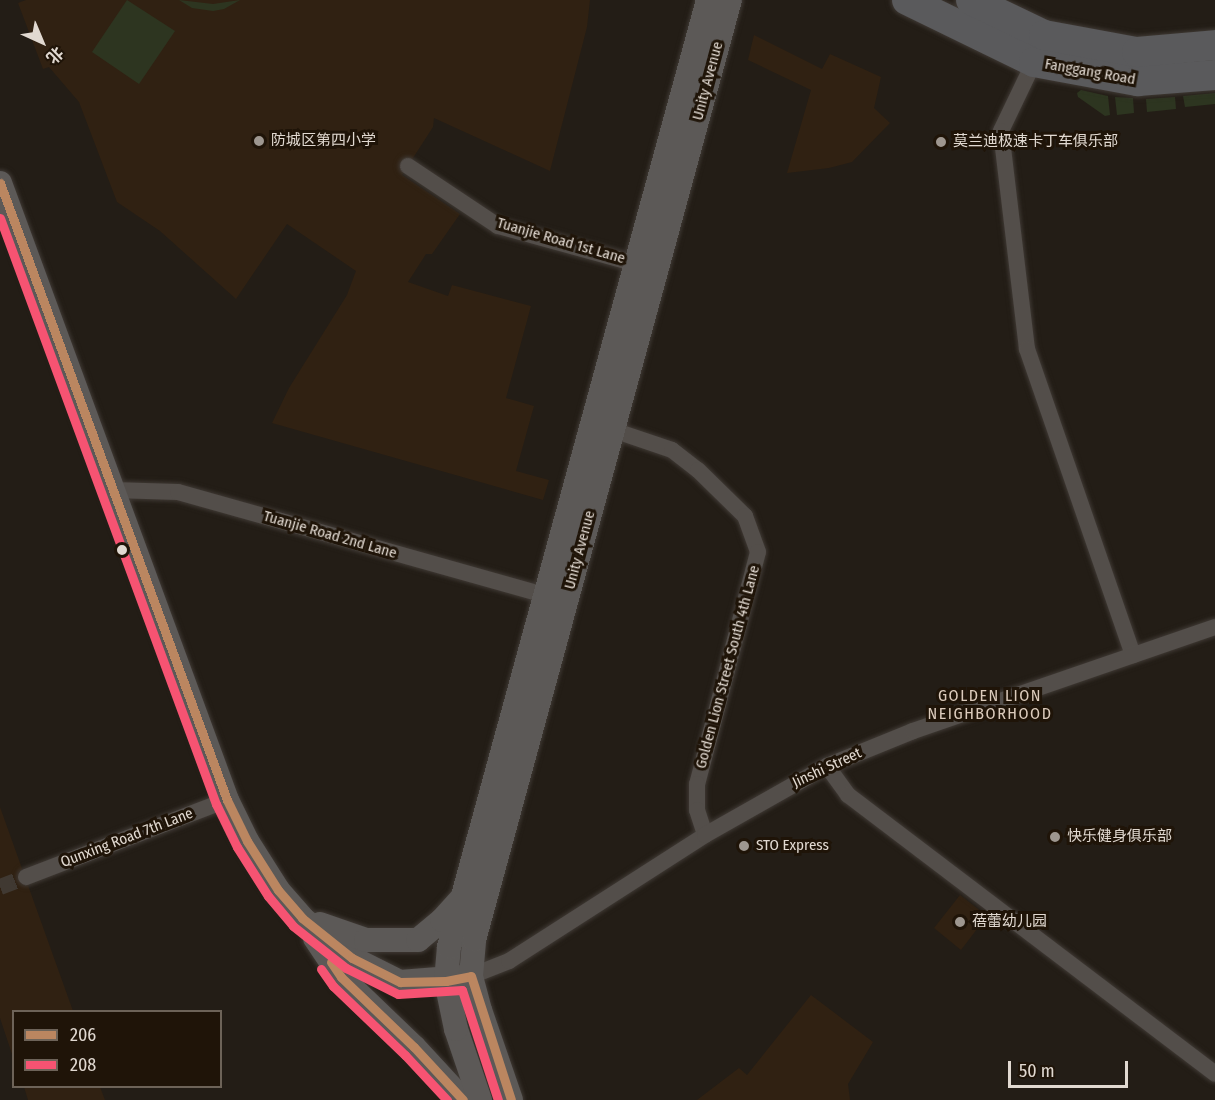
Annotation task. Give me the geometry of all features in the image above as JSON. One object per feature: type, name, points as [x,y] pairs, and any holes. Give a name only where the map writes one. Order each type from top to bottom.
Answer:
[{"type":"highway","name":"Fanggang Road","points":[[907,0],[1034,62],[1138,81],[1215,75]]},
{"type":"highway","name":"Fanggang Road","points":[[970,0],[1044,35],[1137,52],[1215,45]]},
{"type":"main road","name":"Unity Avenue","points":[[480,1100],[456,1029],[446,981],[449,947],[545,595],[646,266],[719,4]]},
{"type":"main road","points":[[0,183],[227,800],[247,841],[278,890],[302,918],[341,977],[414,1047],[463,1100]]},
{"type":"main road","name":"Unity Avenue","points":[[511,1100],[480,1010],[471,976],[474,940],[613,430],[646,266]]},
{"type":"main road","points":[[302,918],[366,940],[418,940],[442,920],[462,898]]},
{"type":"main road","points":[[302,918],[352,958],[400,982],[446,981],[471,976]]},
{"type":"street","points":[[1034,62],[1001,131],[1027,349],[1133,655]]},
{"type":"street","name":"Tuanjie Road 1st Lane","points":[[408,166],[498,226],[646,266]]},
{"type":"street","name":"Golden Lion Street South 4th Lane","points":[[613,430],[672,450],[698,470],[745,516],[758,552],[697,784],[696,810],[705,835]]},
{"type":"street","name":"Tuanjie Road 2nd Lane","points":[[113,490],[178,492],[545,595]]},
{"type":"street","name":"Jinshi Street","points":[[471,976],[509,961],[705,835],[827,766],[913,731],[1215,627]]},
{"type":"street","points":[[827,766],[848,795],[1215,1074]]},
{"type":"street","name":"Qunxing Road 7th Lane","points":[[27,877],[227,800]]},
{"type":"shaded area","name":"防城区第四小学","points":[[26,0],[590,0],[587,27],[550,171],[434,118],[433,127],[402,175],[460,214],[432,254],[426,254],[408,282],[448,296],[452,285],[531,306],[506,398],[534,406],[516,471],[549,480],[543,500],[272,423],[289,388],[347,295],[356,271],[287,224],[236,299],[160,231],[117,202],[79,102],[49,67],[43,69],[18,3]]},
{"type":"shaded area","points":[[754,35],[822,69],[830,54],[881,77],[874,108],[890,123],[852,162],[829,168],[787,173],[811,90],[748,60]]},
{"type":"shaded area","points":[[0,807],[73,1010],[12,1010],[12,1054],[0,1018]]},
{"type":"shaded area","name":"蓓蕾幼儿园","points":[[960,895],[987,916],[961,950],[934,928]]},
{"type":"shaded area","points":[[811,995],[873,1042],[848,1084],[850,1100],[697,1100],[739,1068],[747,1075]]},
{"type":"shaded area","points":[[24,1088],[100,1088],[105,1100],[28,1100]]},
{"type":"green space","points":[[127,0],[175,31],[139,84],[92,52]]},
{"type":"green space","points":[[179,0],[213,4],[240,0],[224,9],[213,11],[192,8]]},
{"type":"green space","points":[[1081,90],[1108,96],[1110,115],[1105,116],[1078,97],[1077,93]]},
{"type":"green space","points":[[1215,93],[1215,104],[1185,107],[1183,96]]},
{"type":"green space","points":[[1115,97],[1133,98],[1134,113],[1117,115]]},
{"type":"green space","points":[[1175,97],[1176,109],[1147,112],[1146,99]]},
{"type":"tunnel","points":[[0,887],[26,877]]},
{"type":"transit line","name":"206","points":[[0,183],[227,800],[247,841],[278,890],[302,918],[352,958],[400,982],[446,981],[471,976],[511,1100]]},
{"type":"transit line","name":"208","points":[[0,218],[216,804],[237,847],[268,896],[293,926],[346,968],[398,994],[462,990],[498,1100]]},
{"type":"transit line","name":"206","points":[[331,962],[341,977],[414,1047],[463,1100]]},
{"type":"transit line","name":"208","points":[[321,969],[333,986],[405,1055],[447,1100]]},
{"type":"place","name":"防城区第四小学","points":[[259,141]]},
{"type":"place","name":"莫兰迪极速卡丁车俱乐部","points":[[941,142]]},
{"type":"place","name":"快乐健身俱乐部","points":[[1055,837]]},
{"type":"place","name":"STO Express","points":[[744,846]]},
{"type":"place","name":"蓓蕾幼儿园","points":[[960,922]]},
{"type":"district","name":"GOLDEN LION NEIGHBORHOOD","points":[[990,705]]}]
